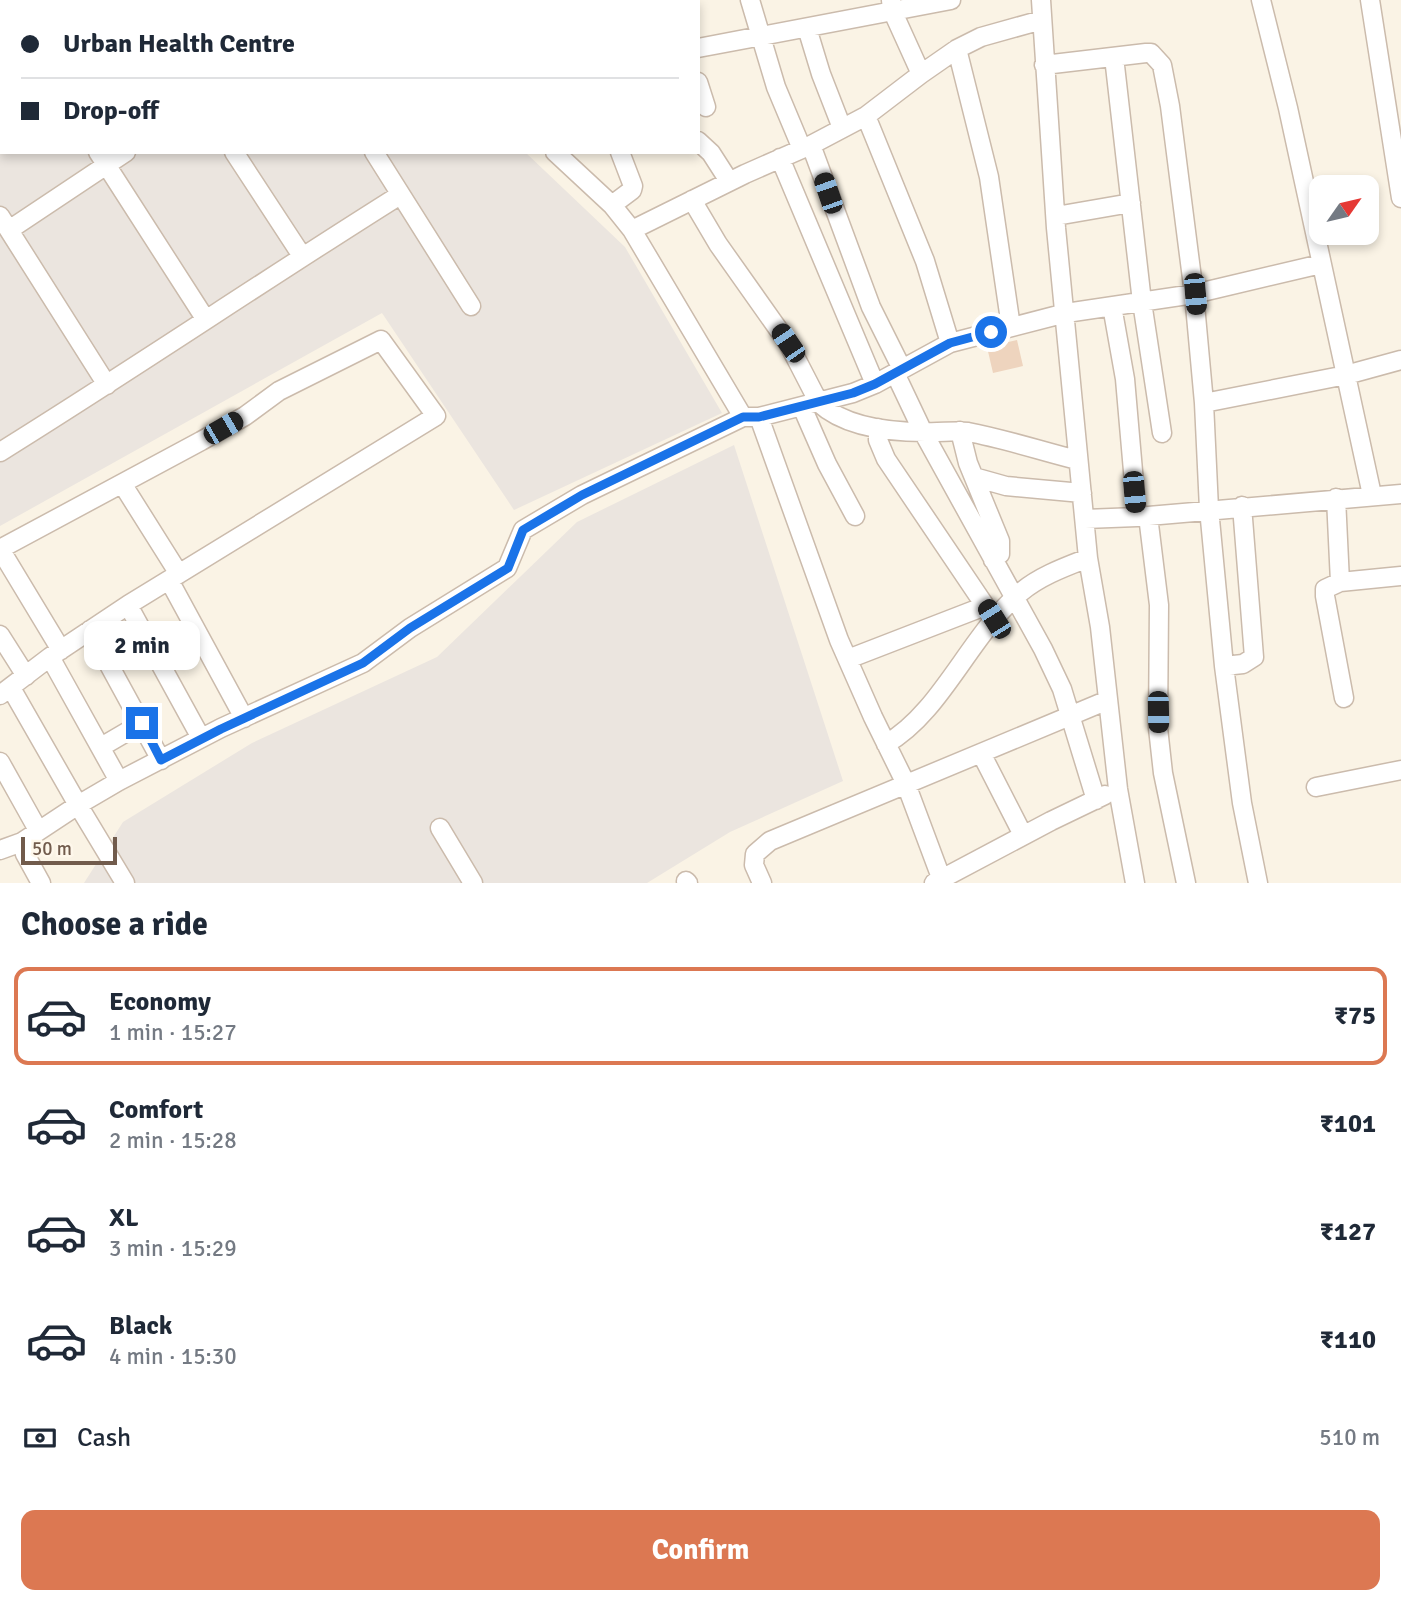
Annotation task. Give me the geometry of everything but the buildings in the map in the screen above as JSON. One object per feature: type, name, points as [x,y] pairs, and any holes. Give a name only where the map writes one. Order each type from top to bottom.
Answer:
[{"type":"street","points":[[750,0],[776,87],[806,147],[923,432],[1062,689],[1096,800]]},
{"type":"street","points":[[700,48],[807,28],[892,5],[951,0]]},
{"type":"street","points":[[1041,0],[1077,460],[1088,558],[1100,627],[1118,789],[1135,883]]},
{"type":"street","points":[[1261,0],[1288,108],[1372,495]]},
{"type":"street","points":[[1370,0],[1401,198]]},
{"type":"street","points":[[892,5],[921,74]]},
{"type":"street","points":[[632,230],[866,116],[957,49],[981,37],[1042,20]]},
{"type":"street","points":[[807,28],[842,128]]},
{"type":"street","points":[[957,49],[989,177],[1011,327]]},
{"type":"street","points":[[1044,65],[1151,53],[1162,65],[1195,294],[1209,509],[1224,666],[1242,803],[1258,883]]},
{"type":"street","points":[[1114,57],[1142,302],[1162,433]]},
{"type":"street","points":[[700,88],[706,107]]},
{"type":"street","points":[[866,116],[925,261],[950,343]]},
{"type":"street","points":[[700,143],[711,153],[729,181]]},
{"type":"street","points":[[235,154],[302,257]]},
{"type":"street","points":[[375,154],[471,306]]},
{"type":"street","points":[[557,154],[612,205],[632,230],[751,417],[848,659],[906,784],[940,882],[1023,835],[1118,789]]},
{"type":"street","points":[[612,205],[632,190],[633,186],[621,154]]},
{"type":"street","points":[[107,385],[4,223],[102,158],[206,320]]},
{"type":"street","points":[[780,158],[875,384]]},
{"type":"street","points":[[0,452],[400,195]]},
{"type":"street","points":[[692,200],[718,244],[788,343],[811,405],[827,464],[855,516]]},
{"type":"street","points":[[1056,216],[1131,203]]},
{"type":"street","points":[[0,850],[22,842],[78,805],[201,738],[363,663],[410,628],[508,568],[523,530],[582,495],[751,417],[811,405],[875,384],[950,343],[1066,313],[1195,294],[1321,264]]},
{"type":"street","points":[[1112,306],[1125,379],[1142,517],[1159,605],[1160,739],[1163,773],[1186,883]]},
{"type":"street","points":[[120,781],[101,747],[55,654],[0,549],[245,416],[279,391],[381,340],[436,416],[128,605],[55,654],[6,692],[125,883]]},
{"type":"street","points":[[1204,403],[1401,360]]},
{"type":"street","points":[[811,405],[878,428],[960,432],[1077,460]]},
{"type":"street","points":[[878,428],[878,440],[886,459],[990,612]]},
{"type":"street","points":[[960,432],[968,463],[1001,548],[1000,554],[993,560]]},
{"type":"street","points":[[974,477],[1006,486],[1082,493]]},
{"type":"street","points":[[122,485],[174,577],[244,718]]},
{"type":"street","points":[[1085,519],[1142,517],[1242,506],[1401,494]]},
{"type":"street","points":[[1336,498],[1340,582]]},
{"type":"street","points":[[1224,666],[1244,664],[1254,657],[1242,506]]},
{"type":"street","points":[[848,659],[990,612],[1046,575],[1088,558]]},
{"type":"street","points":[[1344,698],[1325,589],[1340,582],[1401,576]]},
{"type":"street","points":[[128,605],[201,738]]},
{"type":"street","points":[[886,744],[902,735],[918,720],[990,612]]},
{"type":"street","points":[[90,630],[161,760]]},
{"type":"street","points":[[0,635],[26,676]]},
{"type":"street","points":[[762,883],[754,865],[755,854],[770,841],[1108,700]]},
{"type":"street","points":[[101,747],[142,723]]},
{"type":"street","points":[[981,752],[1023,835]]},
{"type":"street","points":[[0,762],[38,830]]},
{"type":"street","points":[[1316,787],[1401,770]]},
{"type":"street","points":[[440,828],[473,883]]},
{"type":"street","points":[[22,842],[25,854],[41,883]]},
{"type":"shaded area","points":[[0,154],[527,154],[625,247],[722,413],[514,510],[382,313],[0,526]]},
{"type":"shaded area","points":[[734,445],[843,781],[730,832],[647,883],[84,883],[123,822],[252,743],[437,657],[577,522]]},
{"type":"route","points":[[142,723],[161,760],[201,738],[363,663],[410,628],[508,568],[523,530],[582,495],[743,417],[759,417],[853,393],[950,343],[991,332]]}]
